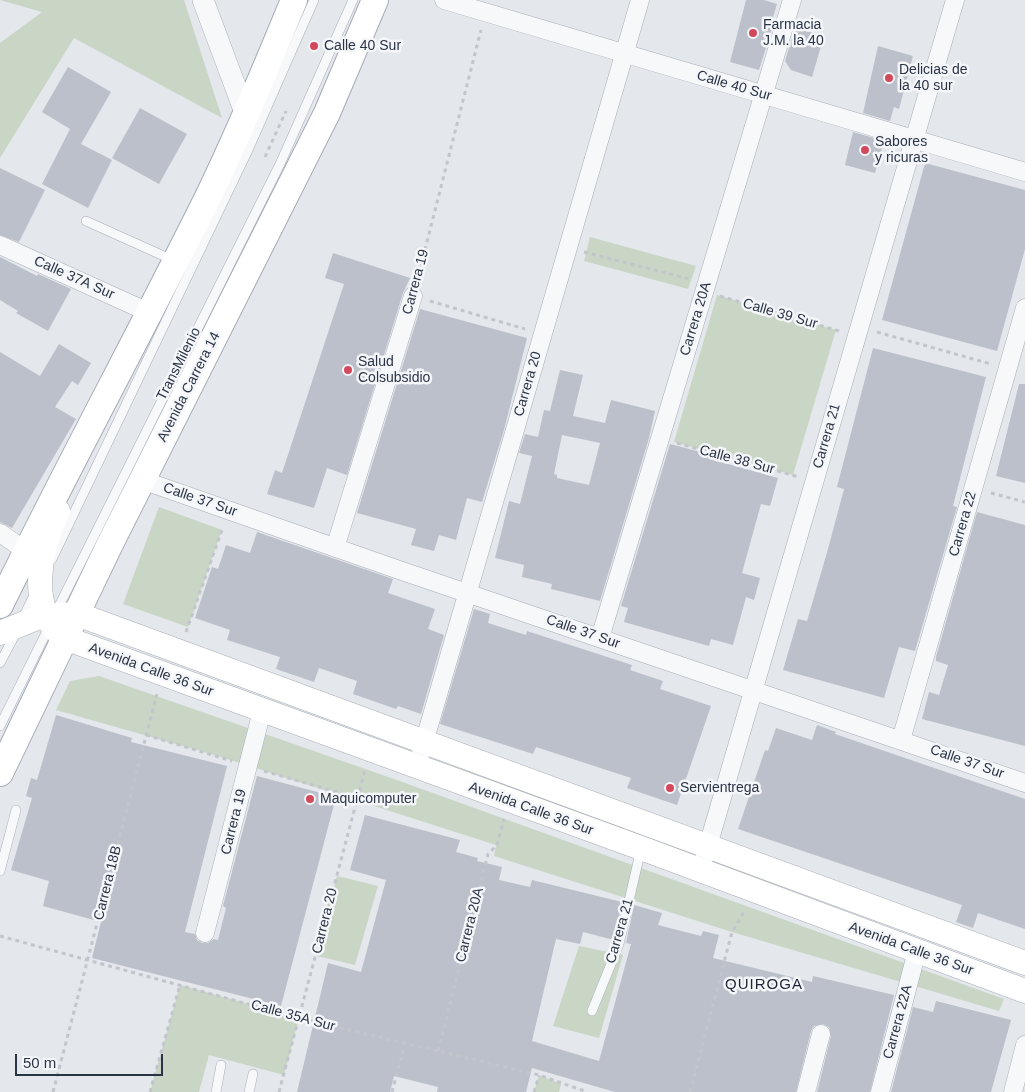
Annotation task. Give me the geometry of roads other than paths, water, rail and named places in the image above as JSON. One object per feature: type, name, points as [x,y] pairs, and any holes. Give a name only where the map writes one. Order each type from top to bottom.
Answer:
[{"type":"main road","points":[[0,605],[26,550],[175,262],[246,116],[294,0]]},
{"type":"main road","name":"Avenida Carrera 14","points":[[0,772],[59,621],[142,480],[327,113],[375,0]]},
{"type":"main road","points":[[10,628],[59,621],[40,583],[42,562],[51,527],[119,385],[148,312]]},
{"type":"main road","name":"Avenida Calle 36 Sur","points":[[59,621],[179,652],[1025,963]]},
{"type":"main road","name":"Avenida Calle 36 Sur","points":[[59,621],[162,674],[416,768],[641,848],[700,872],[1025,991]]},
{"type":"street","points":[[204,0],[246,116]]},
{"type":"street","name":"Calle 40 Sur","points":[[444,0],[1025,172]]},
{"type":"street","name":"Carrera 20","points":[[416,768],[640,0]]},
{"type":"street","name":"Carrera 20A","points":[[600,638],[792,0]]},
{"type":"street","name":"Carrera 21","points":[[700,872],[955,0]]},
{"type":"street","name":"Calle 37A Sur","points":[[0,245],[148,312]]},
{"type":"street","name":"Carrera 19","points":[[335,548],[413,296]]},
{"type":"street","name":"Carrera 22","points":[[901,740],[1025,308]]},
{"type":"street","name":"Calle 37 Sur","points":[[142,480],[335,548],[1025,782]]},
{"type":"street","points":[[0,533],[26,550]]},
{"type":"street","name":"Carrera 19","points":[[205,933],[262,711]]},
{"type":"street","name":"Carrera 22A","points":[[880,1092],[916,951]]},
{"type":"street","points":[[806,1092],[821,1034]]},
{"type":"street","points":[[1013,1092],[1025,1045]]},
{"type":"lane","name":"TransMilenio","points":[[0,663],[10,628],[40,583],[232,185],[314,0]]},
{"type":"lane","name":"TransMilenio","points":[[0,726],[59,621],[280,164],[353,0]]},
{"type":"lane","points":[[86,221],[175,262]]},
{"type":"lane","points":[[0,871],[16,810]]},
{"type":"lane","name":"Carrera 21","points":[[592,1011],[619,944],[641,848]]},
{"type":"lane","points":[[216,1092],[222,1065]]},
{"type":"lane","points":[[249,1092],[254,1074]]},
{"type":"place","name":"Farmacia J.M. la 40","points":[[753,33]]},
{"type":"place","name":"Calle 40 Sur","points":[[314,46]]},
{"type":"place","name":"Delicias de la 40 sur","points":[[889,78]]},
{"type":"place","name":"Sabores y ricuras","points":[[865,150]]},
{"type":"place","name":"Salud Colsubsidio","points":[[348,370]]},
{"type":"place","name":"Servientrega","points":[[670,788]]},
{"type":"place","name":"Maquicomputer","points":[[310,799]]},
{"type":"district","name":"QUIROGA","points":[[764,985]]}]
